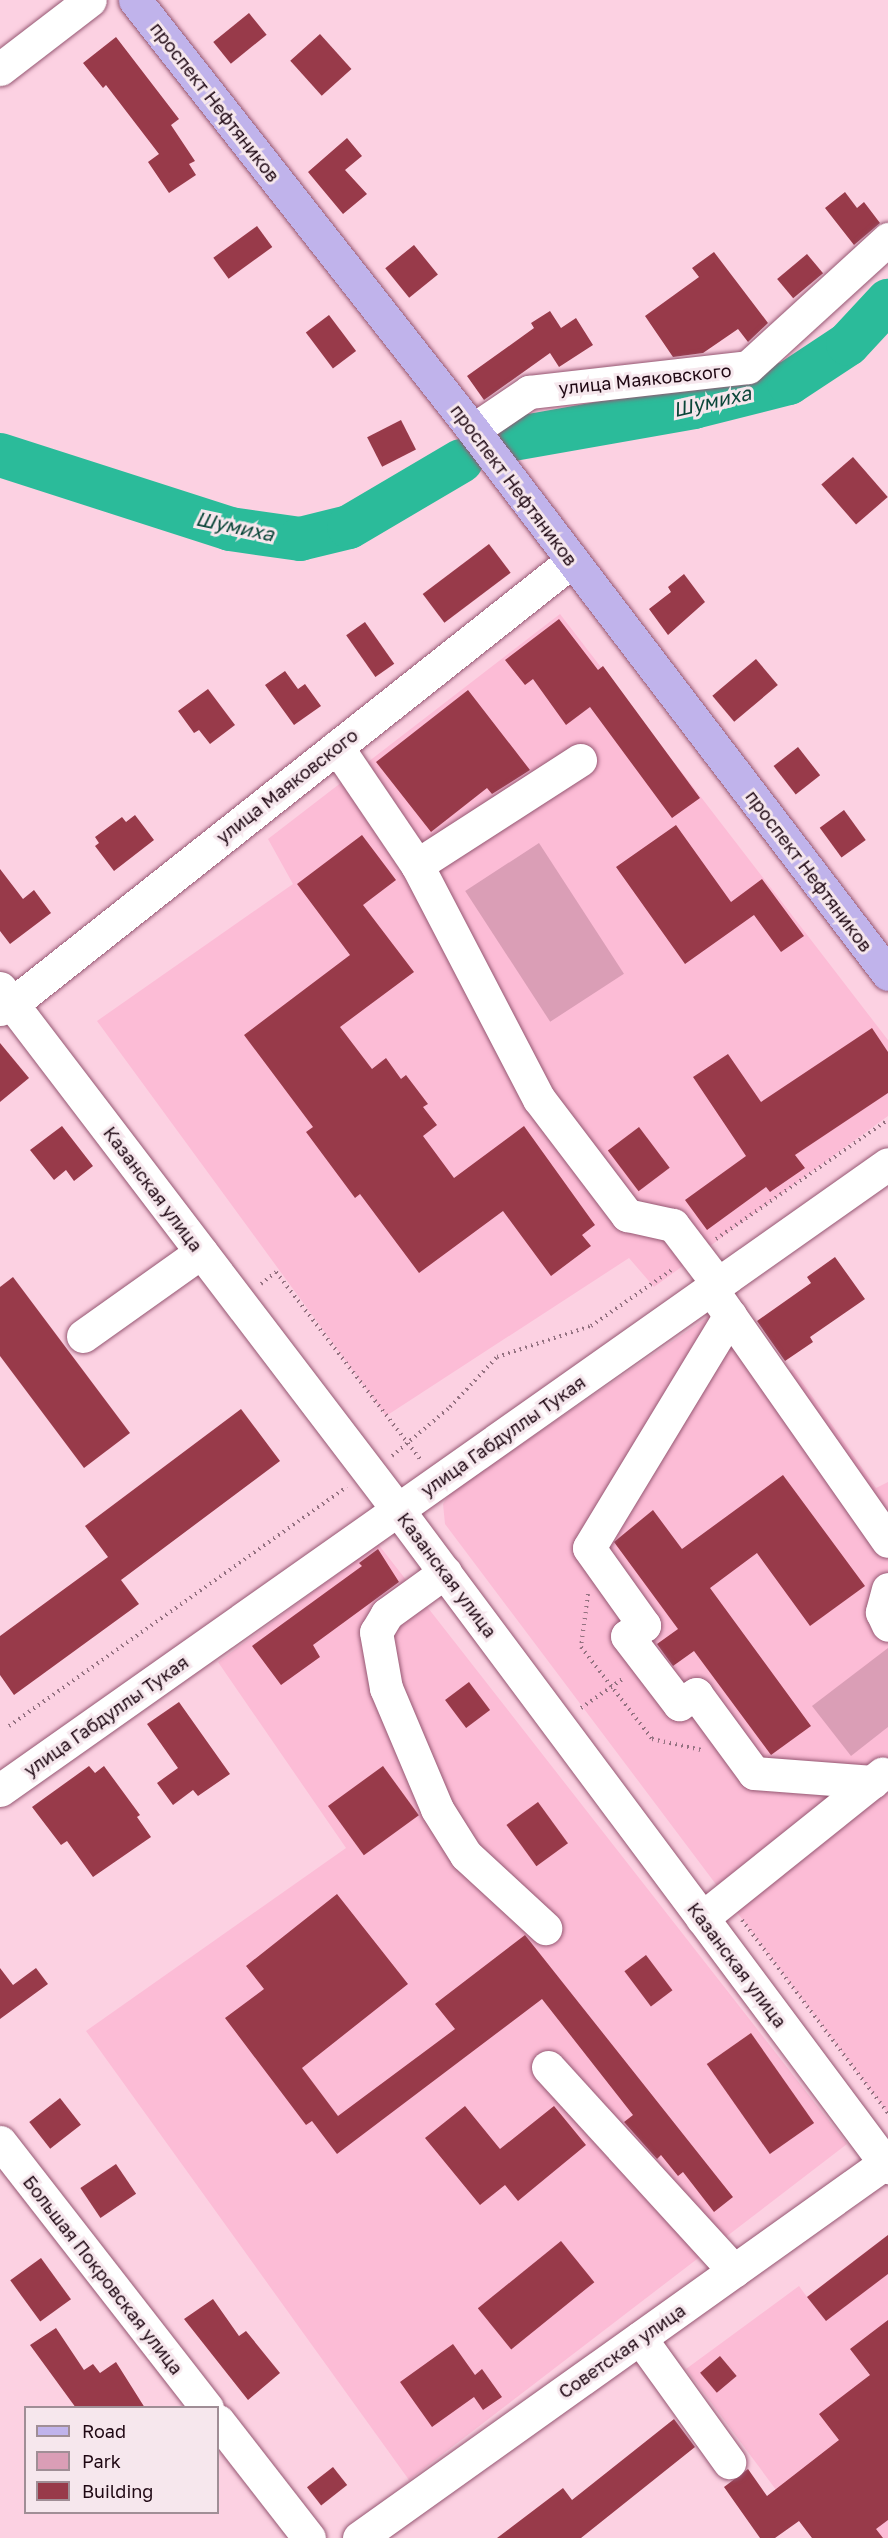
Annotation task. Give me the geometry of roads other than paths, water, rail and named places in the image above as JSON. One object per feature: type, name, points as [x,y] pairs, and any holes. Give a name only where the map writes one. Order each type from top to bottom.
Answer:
[{"type":"main road","name":"проспект Нефтяников","points":[[135,0],[473,430],[888,974]]},
{"type":"street","points":[[0,69],[90,0]]},
{"type":"street","name":"улица Маяковского","points":[[473,430],[529,392],[748,367],[888,238]]},
{"type":"street","name":"улица Маяковского","points":[[4,1001],[336,747],[572,561]]},
{"type":"street","points":[[336,747],[417,865],[539,1099],[627,1215],[673,1225],[696,1253],[730,1316],[888,1541]]},
{"type":"street","points":[[417,865],[580,760]]},
{"type":"street","name":"Казанская улица","points":[[4,1001],[201,1252],[398,1510],[887,2165]]},
{"type":"street","name":"улица Габдуллы Тукая","points":[[0,1790],[888,1164]]},
{"type":"street","points":[[83,1336],[201,1252]]},
{"type":"street","points":[[730,1316],[589,1548],[645,1624],[627,1636],[679,1704],[696,1694],[754,1773],[881,1775]]},
{"type":"street","points":[[445,1572],[387,1614],[376,1632],[386,1688],[437,1809],[466,1855],[545,1928]]},
{"type":"street","points":[[888,1589],[882,1612],[888,1625]]},
{"type":"street","points":[[702,1918],[881,1775]]},
{"type":"street","points":[[548,2067],[734,2271]]},
{"type":"street","name":"Большая Покровская улица","points":[[0,2142],[205,2406]]},
{"type":"street","name":"Советская улица","points":[[359,2538],[887,2165]]},
{"type":"street","points":[[640,2338],[729,2462]]},
{"type":"street","points":[[219,2422],[309,2538]]},
{"type":"waterway","name":"Шумиха","points":[[507,440],[694,407],[789,383],[848,344],[888,301]]},
{"type":"waterway","name":"Шумиха","points":[[0,455],[230,529],[300,539],[349,527],[461,461]]}]
